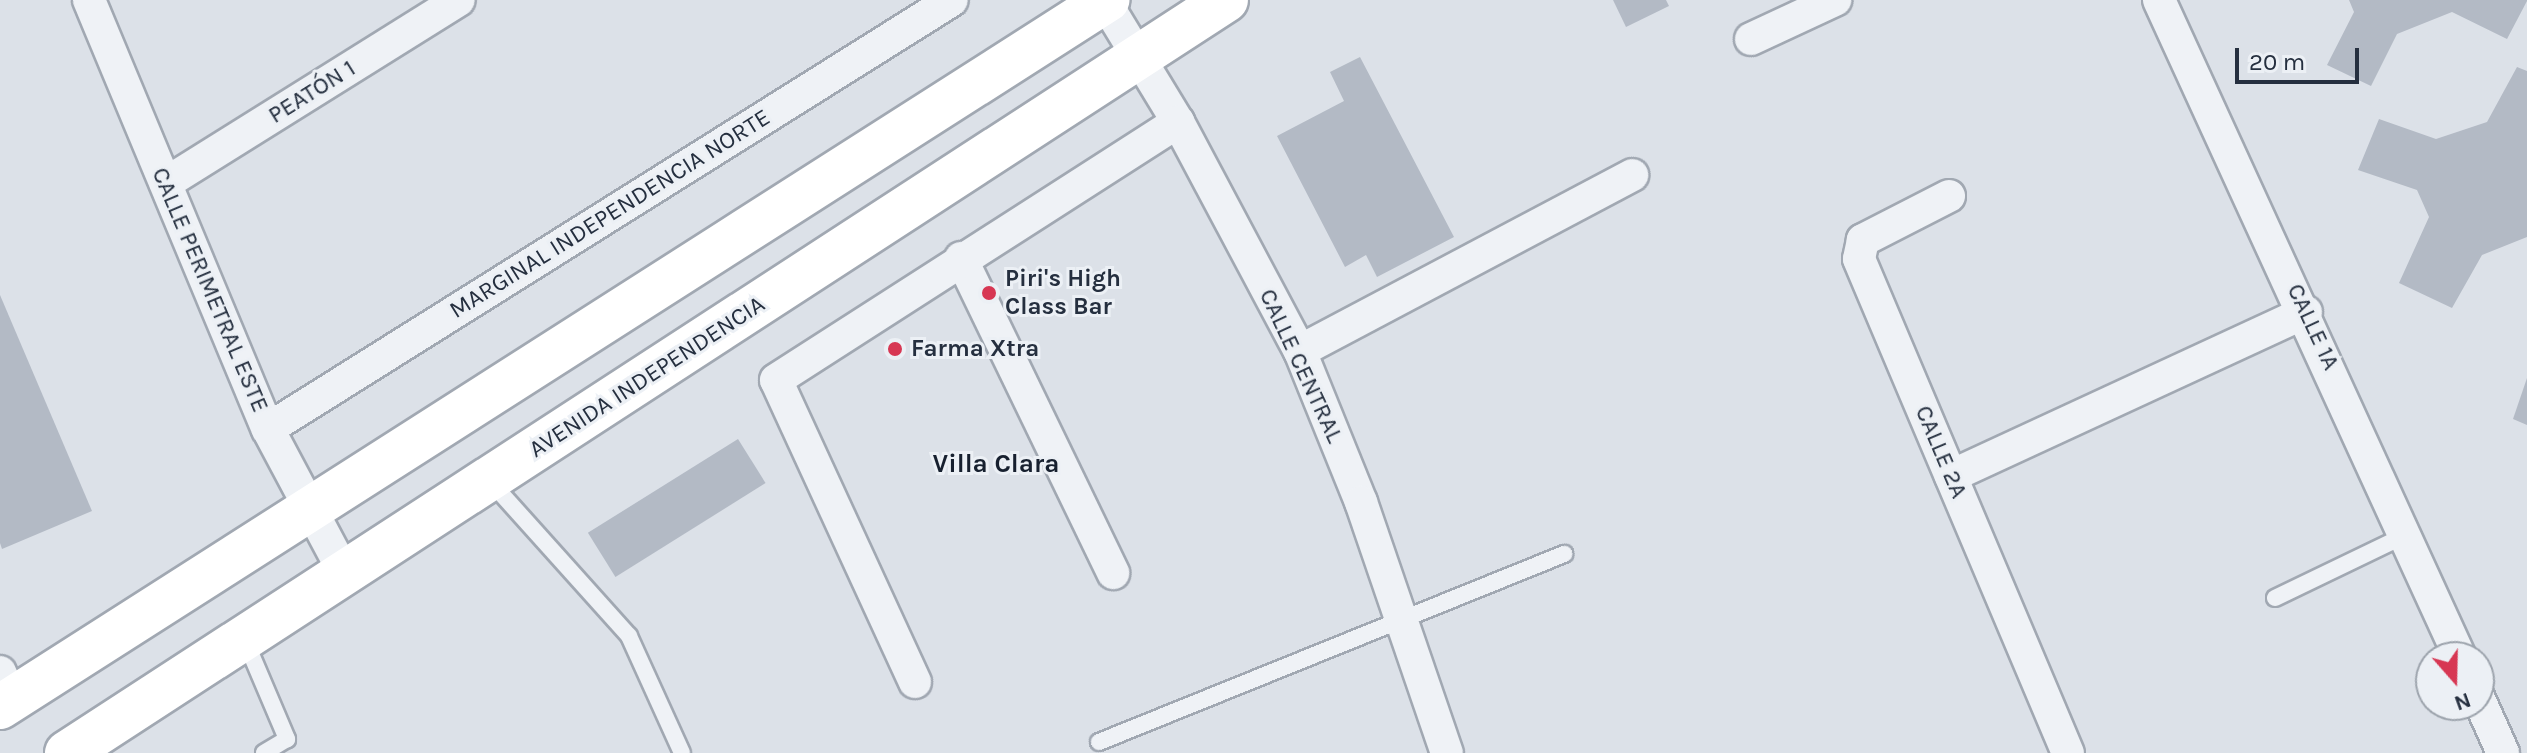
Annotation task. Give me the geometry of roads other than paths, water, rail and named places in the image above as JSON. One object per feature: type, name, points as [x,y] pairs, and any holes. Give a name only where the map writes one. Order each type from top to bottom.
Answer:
[{"type":"main road","name":"AVENIDA INDEPENDENCIA","points":[[67,753],[1226,0]]},
{"type":"main road","points":[[4,693],[308,508],[1106,1]]},
{"type":"street","name":"CALLE PERIMETRAL ESTE","points":[[89,0],[268,429],[345,574]]},
{"type":"street","name":"PEATÓN 1","points":[[166,183],[459,0]]},
{"type":"street","name":"MARGINAL INDEPENDENCIA NORTE","points":[[268,429],[952,0]]},
{"type":"street","points":[[1751,39],[1835,0]]},
{"type":"street","name":"CALLE 1A","points":[[2159,0],[2306,312],[2453,641]]},
{"type":"street","name":"CALLE CENTRAL","points":[[1106,1],[1178,122],[1300,351],[1447,753]]},
{"type":"street","points":[[915,682],[776,380],[961,258],[1178,122]]},
{"type":"street","points":[[1300,351],[1632,175]]},
{"type":"street","name":"CALLE 2A","points":[[1949,196],[1857,248],[2068,753]]},
{"type":"street","points":[[961,258],[1113,573]]},
{"type":"street","points":[[1951,476],[2306,312]]},
{"type":"street","points":[[2489,721],[2503,753],[2527,744]]},
{"type":"lane","points":[[489,480],[629,636],[682,753]]},
{"type":"lane","points":[[2275,598],[2406,535]]},
{"type":"lane","points":[[1099,742],[1402,623],[1564,554]]},
{"type":"lane","points":[[245,638],[290,746],[264,753]]},
{"type":"place","name":"Piri's High Class Bar","points":[[989,293]]},
{"type":"place","name":"Farma Xtra","points":[[895,349]]},
{"type":"district","name":"Villa Clara","points":[[996,464]]}]
